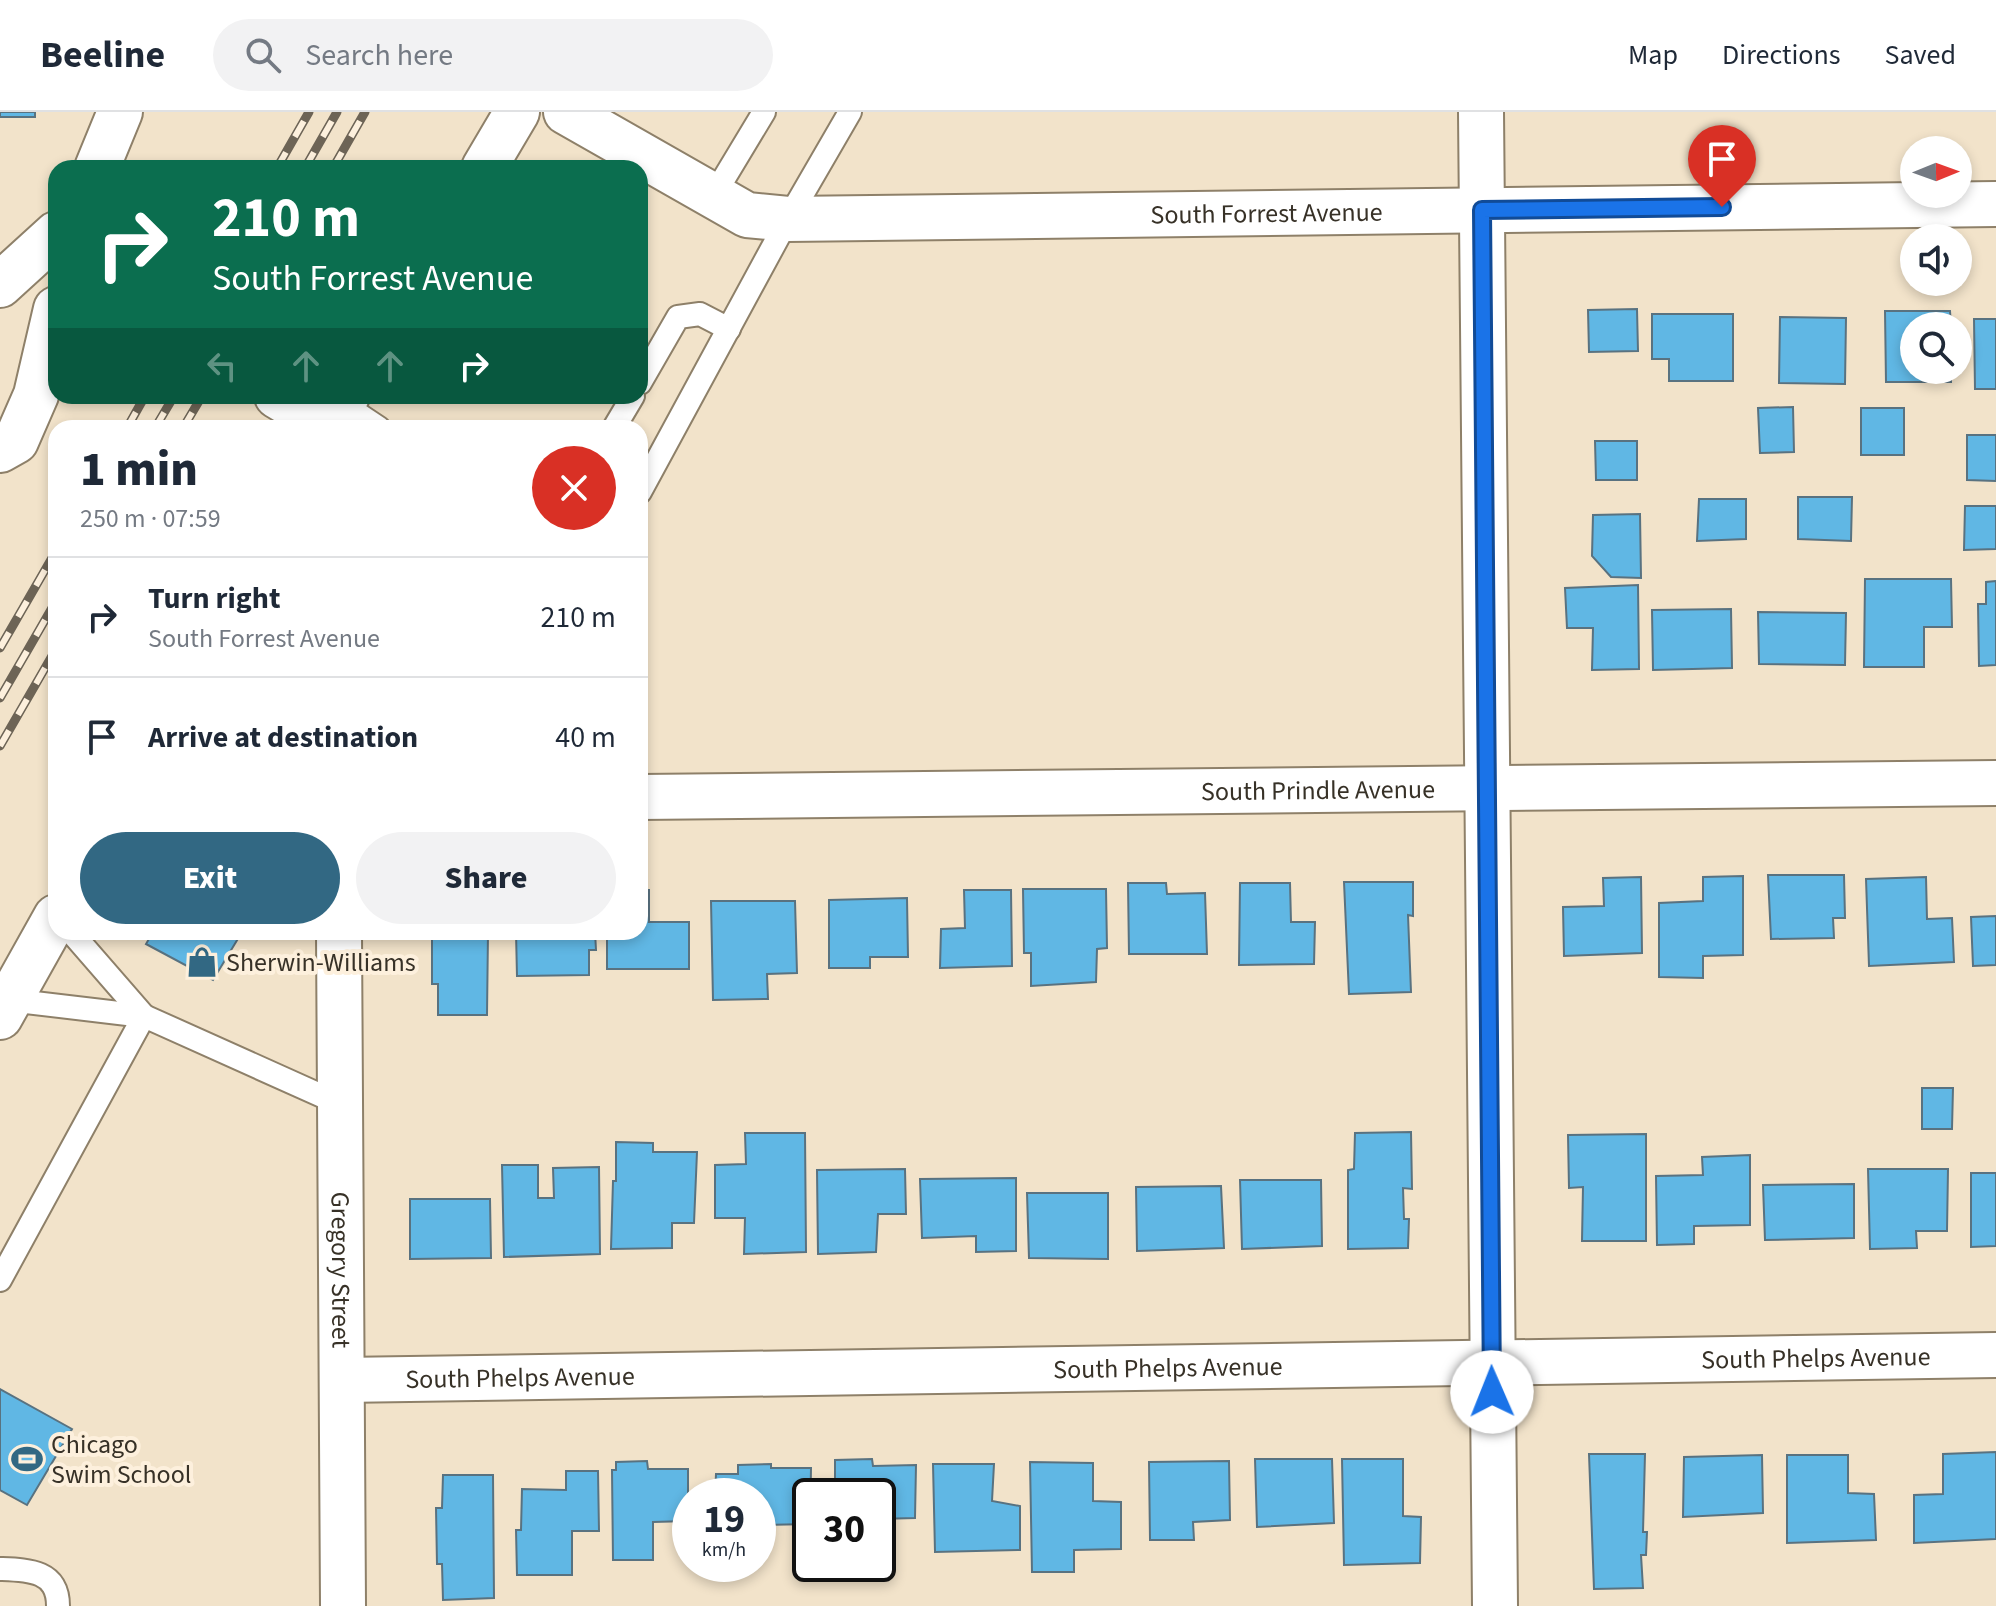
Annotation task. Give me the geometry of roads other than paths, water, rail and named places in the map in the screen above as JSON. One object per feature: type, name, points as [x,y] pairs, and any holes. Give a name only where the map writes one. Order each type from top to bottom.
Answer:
[{"type":"street","points":[[100,160],[120,112]]},
{"type":"street","points":[[489,160],[517,112]]},
{"type":"street","name":"South Forrest Avenue","points":[[566,112],[747,215],[788,219],[1996,204]]},
{"type":"street","points":[[1481,112],[1495,1606]]},
{"type":"street","points":[[0,285],[48,241]]},
{"type":"street","points":[[0,450],[16,441],[36,395],[48,343]]},
{"type":"street","points":[[299,404],[335,417]]},
{"type":"street","name":"South Prindle Avenue","points":[[648,797],[1996,783]]},
{"type":"street","points":[[5,1008],[48,931]]},
{"type":"street","name":"Gregory Street","points":[[339,940],[343,1606]]},
{"type":"street","name":"South Phelps Avenue","points":[[342,1380],[1996,1355]]},
{"type":"lane","points":[[714,195],[764,112]]},
{"type":"lane","points":[[648,477],[788,219],[850,112]]},
{"type":"lane","points":[[648,369],[678,317],[700,314],[729,329]]},
{"type":"lane","points":[[78,940],[144,1016]]},
{"type":"lane","points":[[5,1008],[144,1016],[340,1104]]},
{"type":"lane","points":[[0,1280],[144,1016]]},
{"type":"lane","points":[[0,1569],[30,1570],[46,1577],[58,1595],[58,1606]]},
{"type":"railway","points":[[282,160],[309,112]]},
{"type":"railway","points":[[310,160],[337,112]]},
{"type":"railway","points":[[338,160],[365,112]]},
{"type":"railway","points":[[132,420],[140,404]]},
{"type":"railway","points":[[160,420],[169,404]]},
{"type":"railway","points":[[188,420],[197,404]]},
{"type":"railway","points":[[0,648],[48,565]]},
{"type":"railway","points":[[0,698],[48,615]]},
{"type":"railway","points":[[0,746],[48,663]]},
{"type":"place","name":"Sherwin-Williams","points":[[202,962]]},
{"type":"place","name":"Chicago Swim School","points":[[27,1459]]}]
